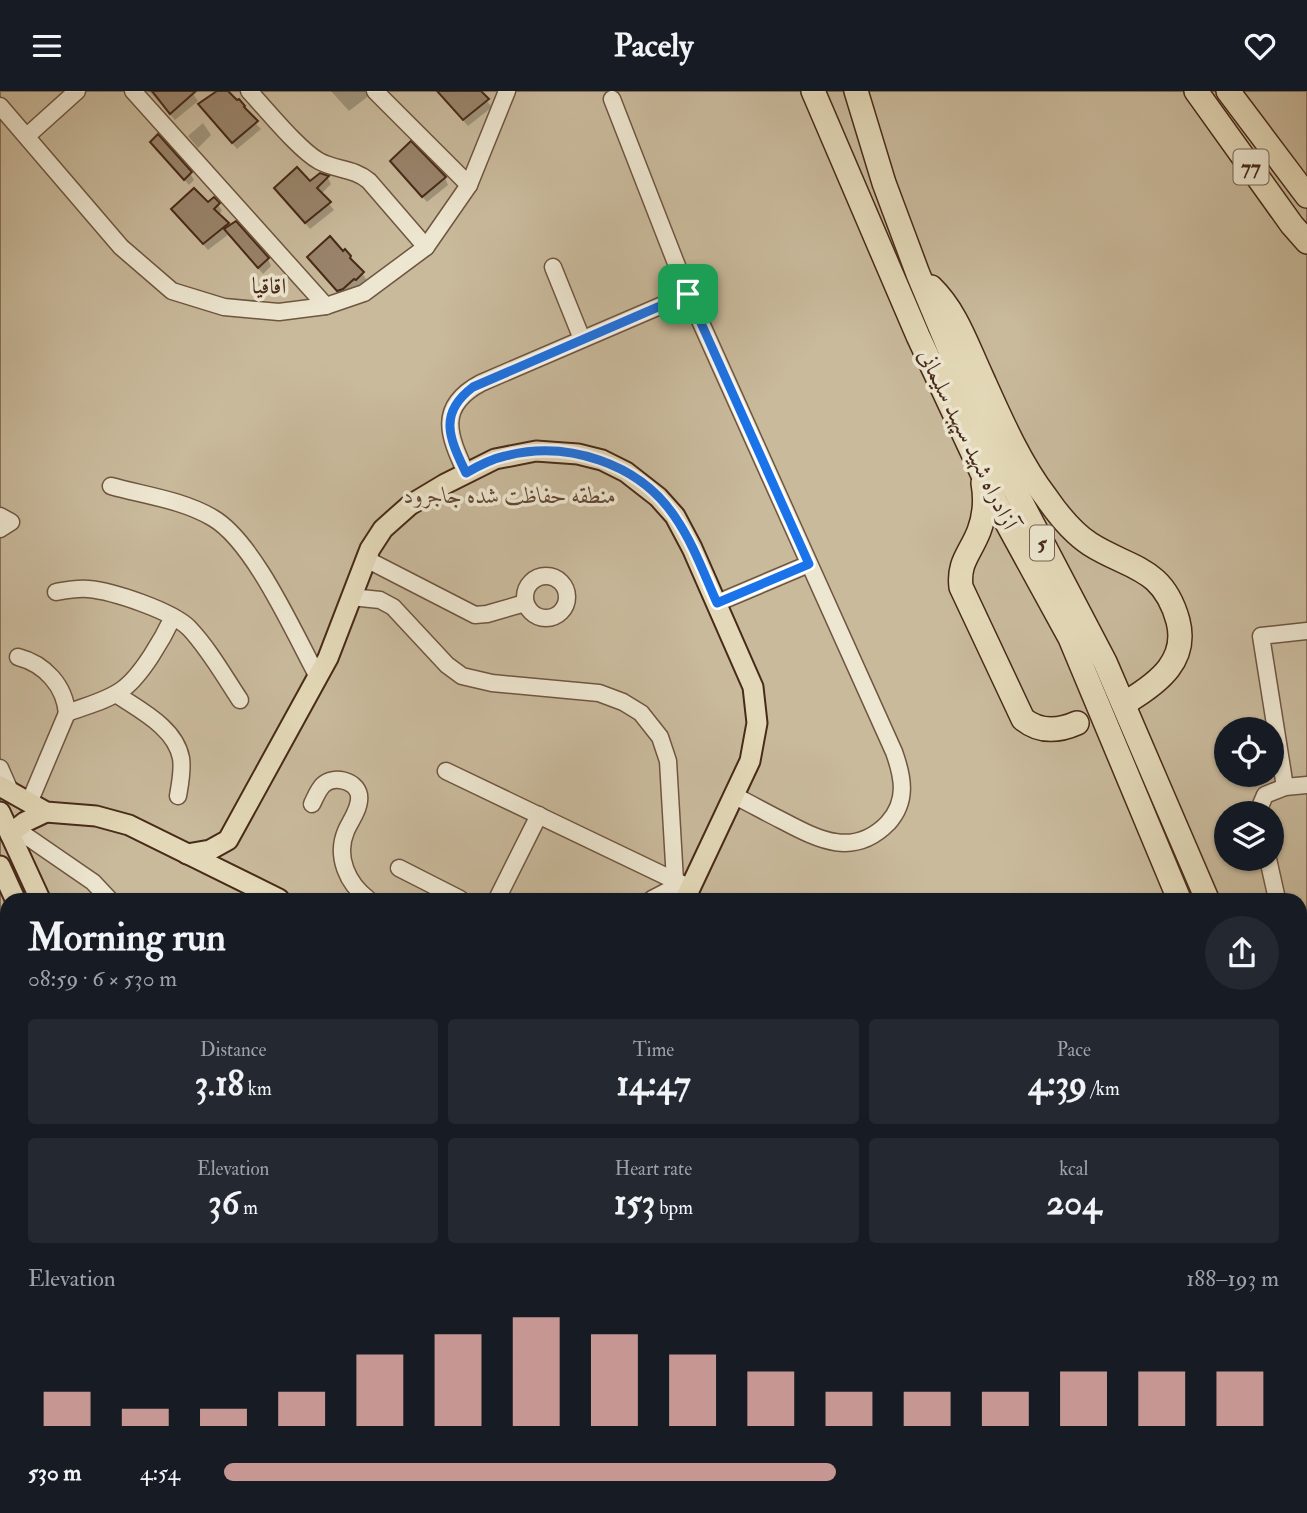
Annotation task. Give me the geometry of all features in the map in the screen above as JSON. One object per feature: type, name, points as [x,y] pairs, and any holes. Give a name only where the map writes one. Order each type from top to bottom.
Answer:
[{"type":"highway","name":"آزادراه شهید سپهبد سلیمانی","points":[[813,91],[918,336],[982,473],[1070,638],[1176,893]]},
{"type":"highway","name":"آزادراه شهید سپهبد سلیمانی","points":[[856,91],[884,183],[918,274],[982,427],[1105,662],[1204,893]]},
{"type":"highway","name":"77","points":[[1196,91],[1292,225],[1307,241]]},
{"type":"highway","name":"77","points":[[1228,91],[1304,186]]},
{"type":"highway","points":[[918,274],[935,290],[956,321],[998,414],[1046,498],[1087,542],[1137,566],[1151,577],[1174,609],[1181,639],[1177,657],[1161,679],[1130,700]]},
{"type":"highway","points":[[982,473],[984,515],[978,534],[960,568],[961,587],[1023,719],[1030,725],[1048,730],[1065,729],[1077,723]]},
{"type":"main road","points":[[187,854],[210,850],[228,840],[333,647],[375,540],[399,513],[431,492],[495,459],[536,451],[579,454],[614,465],[645,486],[675,516],[747,672],[756,699],[754,747],[735,796],[683,888]]},
{"type":"main road","points":[[6,789],[37,808],[112,819],[129,825],[266,893]]},
{"type":"main road","points":[[13,832],[37,808]]},
{"type":"main road","points":[[0,812],[13,832],[38,893]]},
{"type":"main road","points":[[228,840],[230,864],[243,882]]},
{"type":"main road","points":[[0,866],[12,893]]},
{"type":"street","points":[[27,136],[77,91]]},
{"type":"street","points":[[133,91],[326,306]]},
{"type":"street","points":[[249,91],[310,155],[326,165],[361,174],[369,181],[426,247]]},
{"type":"street","points":[[374,91],[469,185]]},
{"type":"street","name":"اقاقیا","points":[[0,106],[121,247],[172,291],[225,307],[279,312],[326,306],[364,293],[426,247],[469,185],[507,91]]},
{"type":"street","points":[[612,99],[688,294],[894,752],[902,784],[901,802],[888,822],[874,834],[855,842],[837,843],[817,839],[735,796]]},
{"type":"street","points":[[553,267],[582,339]]},
{"type":"street","points":[[466,473],[449,434],[451,417],[461,397],[481,383],[688,294]]},
{"type":"street","points":[[111,486],[196,509],[224,525],[256,565],[318,677]]},
{"type":"street","points":[[0,516],[10,522],[0,529]]},
{"type":"street","points":[[366,559],[475,615],[525,603]]},
{"type":"street","points":[[717,603],[809,564]]},
{"type":"street","points":[[56,591],[101,591],[173,617],[189,628],[240,700]]},
{"type":"street","points":[[351,597],[380,600],[393,607],[447,665],[462,676],[492,683],[599,693],[623,702],[641,713],[660,737],[668,761],[683,888]]},
{"type":"street","points":[[66,714],[116,694],[134,679],[173,617]]},
{"type":"street","points":[[1285,787],[1261,636],[1307,631]]},
{"type":"street","points":[[18,657],[31,660],[47,672],[62,692],[66,714],[37,808]]},
{"type":"street","points":[[116,694],[169,733],[176,744],[182,767],[178,796]]},
{"type":"street","points":[[0,768],[6,789]]},
{"type":"street","points":[[446,771],[683,888]]},
{"type":"street","points":[[312,804],[320,789],[335,779],[347,782],[357,790],[359,803],[345,833],[343,855],[345,872],[362,893]]},
{"type":"street","points":[[1262,801],[1265,795],[1285,787],[1307,785]]},
{"type":"street","points":[[500,893],[539,815]]},
{"type":"street","points":[[13,832],[93,882],[103,893]]},
{"type":"street","points":[[399,868],[448,893]]},
{"type":"street","points":[[1271,871],[1276,893]]},
{"type":"green space","name":"منطقه حفاظت شده جاجرود","points":[[0,91],[1307,91],[1307,893],[0,893]]},
{"type":"building","points":[[152,91],[196,91],[170,114]]},
{"type":"building","points":[[217,91],[228,91],[239,99],[258,121],[232,143],[198,104]]},
{"type":"building","points":[[437,91],[481,91],[489,99],[463,120]]},
{"type":"building","points":[[158,134],[192,172],[184,180],[150,142]]},
{"type":"building","points":[[411,141],[446,177],[422,197],[390,161]]},
{"type":"building","points":[[297,167],[310,181],[320,173],[329,176],[317,188],[331,202],[305,223],[274,188]]},
{"type":"building","points":[[194,188],[208,202],[214,197],[220,203],[214,209],[229,223],[203,244],[171,209]]},
{"type":"building","points":[[236,221],[269,258],[258,268],[224,229]]},
{"type":"building","points":[[330,236],[364,272],[337,291],[307,257]]},
{"type":"route","points":[[688,294],[809,564],[717,603],[675,516],[658,497],[626,472],[589,456],[536,451],[495,459],[466,473],[449,434],[454,409],[461,397],[473,387],[688,294]]}]
